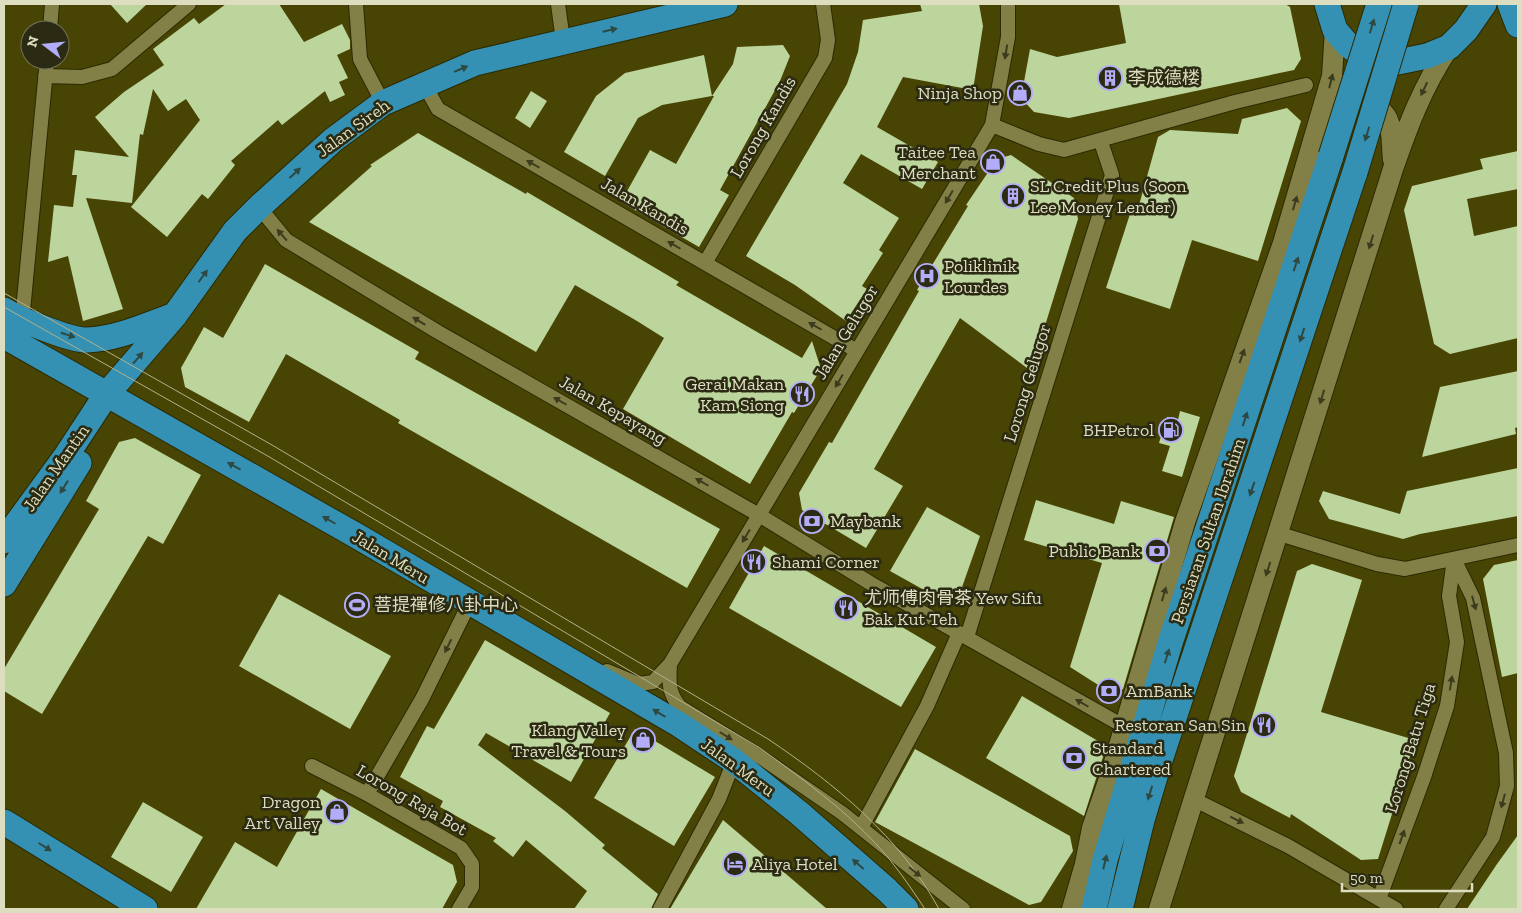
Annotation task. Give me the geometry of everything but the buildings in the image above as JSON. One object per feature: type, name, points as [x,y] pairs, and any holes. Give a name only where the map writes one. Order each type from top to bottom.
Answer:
[{"type":"highway","name":"Jalan Sireh","points":[[112,398],[175,315],[235,231],[333,140],[383,103],[475,63],[725,4]]},
{"type":"highway","points":[[1327,4],[1335,30],[1348,45],[1364,57],[1393,63],[1427,56],[1449,47],[1466,30],[1484,4]]},
{"type":"highway","name":"Persiaran Sultan Ibrahim","points":[[1094,909],[1105,860],[1171,640],[1331,156],[1379,4]]},
{"type":"highway","name":"Persiaran Sultan Ibrahim","points":[[1120,909],[1142,820],[1160,760],[1355,172],[1406,4]]},
{"type":"highway","points":[[1510,4],[1518,25]]},
{"type":"highway","points":[[10,322],[85,341],[114,337],[175,315]]},
{"type":"highway","name":"Jalan Meru","points":[[10,322],[112,398],[470,602],[680,725],[734,761],[799,813],[893,900],[906,909]]},
{"type":"highway","points":[[4,584],[112,398]]},
{"type":"highway","name":"Jalan Mantin","points":[[4,541],[112,398]]},
{"type":"highway","points":[[4,822],[145,909]]},
{"type":"main road","points":[[1072,909],[1085,864],[1092,828],[1185,522],[1283,243],[1332,76],[1335,30]]},
{"type":"main road","points":[[1160,909],[1193,799],[1280,534],[1393,169],[1416,105],[1430,76],[1449,47]]},
{"type":"main road","points":[[1302,178],[1333,113],[1343,100],[1352,97],[1380,107],[1388,119],[1393,169]]},
{"type":"street","points":[[51,20],[52,4]]},
{"type":"street","points":[[45,76],[82,76],[112,69],[189,4]]},
{"type":"street","points":[[356,4],[360,59],[383,103]]},
{"type":"street","points":[[558,4],[563,41]]},
{"type":"street","name":"Lorong Kandis","points":[[705,263],[825,58],[828,40],[823,4]]},
{"type":"street","name":"Jalan Gelugor","points":[[537,641],[638,684],[653,682],[670,664],[992,125],[1008,37],[1008,4]]},
{"type":"street","points":[[10,322],[46,70]]},
{"type":"street","name":"Jalan Kandis","points":[[424,84],[438,108],[857,351]]},
{"type":"street","points":[[992,125],[1038,144],[1064,150],[1101,142],[1235,102],[1306,85]]},
{"type":"street","name":"Lorong Gelugor","points":[[861,828],[963,635],[1112,175],[1101,142]]},
{"type":"street","name":"Jalan Kepayang","points":[[259,207],[286,240],[447,337],[759,515],[870,583],[1124,727]]},
{"type":"street","points":[[1280,534],[1377,564],[1405,569],[1518,545]]},
{"type":"street","points":[[1446,909],[1493,837],[1507,786],[1506,753],[1473,598],[1454,558]]},
{"type":"street","name":"Lorong Batu Tiga","points":[[1379,899],[1424,776],[1447,706],[1457,642],[1449,596],[1454,558]]},
{"type":"street","points":[[367,794],[422,699],[470,602]]},
{"type":"street","name":"Jalan Meru","points":[[670,664],[669,684],[671,696],[680,707],[762,758],[842,813],[964,909]]},
{"type":"street","points":[[660,909],[720,799],[734,761]]},
{"type":"street","name":"Lorong Raja Bot","points":[[312,766],[367,794],[461,848],[472,864],[472,887],[459,909]]},
{"type":"street","points":[[1193,799],[1288,846],[1396,909]]},
{"type":"tram line","points":[[4,293],[272,445],[768,739],[818,774],[864,814],[905,858],[939,909]]},
{"type":"tram line","points":[[4,307],[266,455],[760,748],[814,788],[864,832],[894,865],[925,909]]},
{"type":"place","name":"李成德楼","points":[[1110,78]]},
{"type":"place","name":"Ninja Shop","points":[[1020,93]]},
{"type":"place","name":"Taitee Tea Merchant","points":[[993,162]]},
{"type":"place","name":"SL Credit Plus (Soon Lee Money Lender)","points":[[1013,196]]},
{"type":"place","name":"Poliklinik Lourdes","points":[[927,276]]},
{"type":"place","name":"Gerai Makan Kam Siong","points":[[802,394]]},
{"type":"place","name":"BHPetrol","points":[[1171,430]]},
{"type":"place","name":"Maybank","points":[[812,521]]},
{"type":"place","name":"Public Bank","points":[[1157,551]]},
{"type":"place","name":"Shami Corner","points":[[754,562]]},
{"type":"place","name":"菩提禪修八卦中心","points":[[357,605]]},
{"type":"place","name":"尤师傅肉骨茶 Yew Sifu Bak Kut Teh","points":[[846,608]]},
{"type":"place","name":"AmBank","points":[[1109,691]]},
{"type":"place","name":"Restoran San Sin","points":[[1264,725]]},
{"type":"place","name":"Klang Valley Travel & Tours","points":[[643,740]]},
{"type":"place","name":"Standard Chartered","points":[[1074,758]]},
{"type":"place","name":"Dragon Art Valley","points":[[337,812]]},
{"type":"place","name":"Aliya Hotel","points":[[735,864]]}]
